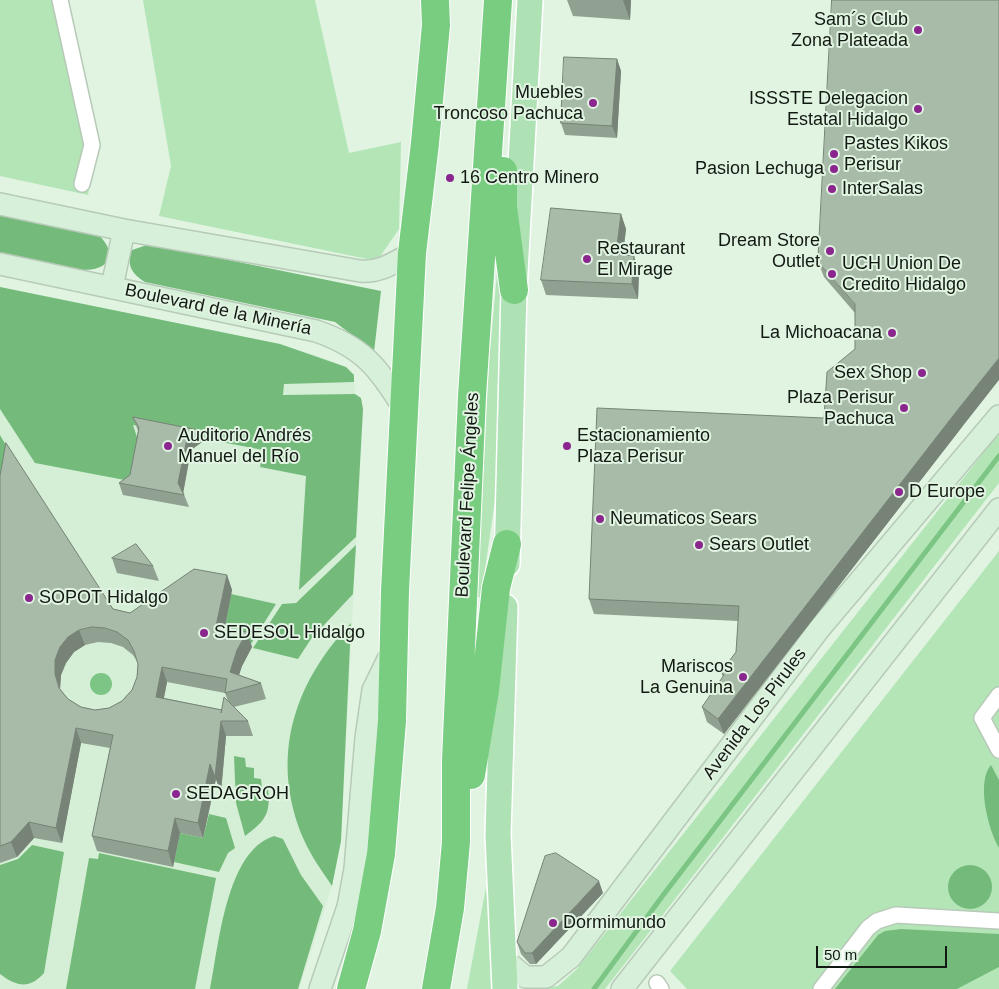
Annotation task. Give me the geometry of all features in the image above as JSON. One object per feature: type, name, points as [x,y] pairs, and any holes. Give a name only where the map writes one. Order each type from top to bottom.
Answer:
[{"type":"highway","name":"Boulevard Felipe Ángeles","points":[[436,989],[450,908],[456,842],[456,760],[473,386],[498,0]]},
{"type":"highway","points":[[351,989],[367,931],[381,854],[392,720],[395,591],[412,253],[425,143],[432,5]]},
{"type":"highway","points":[[494,75],[502,133],[503,207],[514,290]]},
{"type":"highway","points":[[456,842],[469,786],[485,690],[496,588],[507,544]]},
{"type":"main road","points":[[505,989],[498,834],[514,290],[530,0]]},
{"type":"street","points":[[60,0],[92,145],[82,184]]},
{"type":"street","points":[[0,204],[124,230],[371,272],[384,268],[412,253]]},
{"type":"street","points":[[112,287],[124,230]]},
{"type":"street","name":"Boulevard de la Minería","points":[[0,264],[316,331],[338,338],[353,346],[376,367],[404,409]]},
{"type":"street","name":"Avenida Los Pirules","points":[[504,959],[525,977],[546,977],[571,957],[820,628],[999,416]]},
{"type":"street","points":[[622,989],[999,509]]},
{"type":"street","points":[[320,989],[348,908],[355,869],[366,738],[373,690],[395,647]]},
{"type":"street","points":[[999,695],[982,718],[999,750]]},
{"type":"street","points":[[821,989],[868,928],[886,916],[999,921]]},
{"type":"shaded area","points":[[0,0],[65,0],[97,143],[88,195],[0,176]]},
{"type":"shaded area","points":[[143,0],[315,0],[349,153],[401,142],[399,229],[377,261],[159,216],[171,166]]},
{"type":"shaded area","points":[[0,213],[99,235],[108,248],[108,259],[102,266],[76,270],[41,265],[0,255]]},
{"type":"shaded area","points":[[150,244],[381,291],[374,352],[335,322],[145,282],[131,269],[130,255],[132,250]]},
{"type":"shaded area","points":[[500,272],[501,364],[496,493],[481,597],[477,597],[489,363],[497,273]]},
{"type":"shaded area","points":[[0,287],[280,344],[346,367],[354,375],[355,394],[361,398],[363,409],[341,841],[332,886],[299,989],[0,989]]},
{"type":"shaded area","points":[[0,287],[280,344],[346,367],[354,375],[354,382],[284,384],[283,395],[355,394],[361,398],[363,409],[356,537],[299,590],[306,476],[260,467],[263,450],[133,425],[139,443],[130,481],[35,463],[0,409]]},
{"type":"shaded area","points":[[999,433],[999,483],[605,989],[542,989],[558,986],[576,970]]},
{"type":"shaded area","points":[[0,435],[11,454],[0,512]]},
{"type":"shaded area","points":[[356,545],[353,594],[311,639],[298,659],[253,648],[282,604],[296,603]]},
{"type":"shaded area","points":[[999,551],[999,989],[687,989],[670,971]]},
{"type":"shaded area","points":[[231,594],[276,604],[249,647],[222,641]]},
{"type":"shaded area","points":[[351,623],[341,841],[332,886],[304,840],[294,810],[288,781],[288,752],[293,724],[301,697],[314,671]]},
{"type":"shaded area","points":[[101,673],[109,676],[112,684],[109,692],[101,695],[93,692],[90,684],[93,676]]},
{"type":"shaded area","points":[[234,756],[245,758],[246,767],[254,768],[254,778],[261,779],[262,788],[268,789],[269,798],[265,816],[245,836],[236,803]]},
{"type":"shaded area","points":[[991,765],[999,780],[999,848],[991,829],[985,806],[984,782]]},
{"type":"shaded area","points":[[209,814],[226,818],[235,848],[228,853],[219,872],[174,862],[180,833],[203,838]]},
{"type":"shaded area","points":[[274,836],[283,839],[301,875],[323,906],[298,989],[210,989],[227,902],[235,879],[245,860],[258,845]]},
{"type":"shaded area","points":[[32,845],[64,852],[44,973],[34,982],[18,984],[0,974],[0,865],[18,859]]},
{"type":"shaded area","points":[[99,853],[216,878],[195,989],[66,989],[89,858],[98,859]]},
{"type":"shaded area","points":[[974,865],[986,871],[991,878],[991,896],[986,903],[979,908],[966,909],[958,906],[951,899],[948,883],[951,875],[958,868]]},
{"type":"shaded area","points":[[486,887],[494,989],[467,989]]},
{"type":"shaded area","points":[[901,929],[999,934],[999,967],[957,989],[835,989],[878,935],[885,931]]},
{"type":"building","points":[[832,0],[999,0],[999,358],[718,719],[702,707],[724,675],[721,672],[736,652],[739,606],[589,599],[597,408],[824,418],[827,372],[855,349],[855,304],[818,262]]},
{"type":"building","name":"Muebles Troncoso Pachuca","points":[[564,57],[617,59],[612,126],[561,123]]},
{"type":"building","name":"Restaurant El Mirage","points":[[551,208],[621,214],[616,254],[634,256],[632,284],[541,280]]},
{"type":"building","points":[[133,417],[198,430],[187,439],[178,483],[184,495],[119,483],[130,475],[139,428]]},
{"type":"building","points":[[6,443],[113,609],[130,613],[194,569],[227,575],[216,626],[247,632],[237,650],[230,672],[261,683],[225,693],[227,679],[162,667],[156,697],[222,710],[224,697],[248,721],[221,721],[215,777],[210,764],[198,823],[175,818],[168,851],[92,836],[113,735],[76,728],[56,828],[29,822],[11,842],[0,846],[0,476]],"holes":[[[92,627],[105,628],[117,632],[128,640],[138,664],[137,677],[132,690],[122,701],[109,708],[95,710],[81,707],[68,699],[59,688],[55,674],[55,660],[60,647],[68,637],[79,630]]]},
{"type":"building","points":[[136,544],[153,566],[112,558]]},
{"type":"building","name":"Dormimundo","points":[[556,853],[599,881],[532,953],[525,953],[517,942],[545,856]]},
{"type":"waterway","points":[[594,989],[664,894],[999,456]]},
{"type":"place","name":"Sam´s Club Zona Plateada","points":[[918,30]]},
{"type":"place","name":"Muebles Troncoso Pachuca","points":[[593,103]]},
{"type":"place","name":"ISSSTE Delegacion Estatal Hidalgo","points":[[918,109]]},
{"type":"place","name":"Pastes Kikos Perisur","points":[[834,154]]},
{"type":"place","name":"Pasion Lechuga","points":[[834,169]]},
{"type":"place","name":"16 Centro Minero","points":[[450,178]]},
{"type":"place","name":"InterSalas","points":[[832,189]]},
{"type":"place","name":"Dream Store Outlet","points":[[830,251]]},
{"type":"place","name":"Restaurant El Mirage","points":[[587,259]]},
{"type":"place","name":"UCH Union De Credito Hidalgo","points":[[832,274]]},
{"type":"place","name":"La Michoacana","points":[[892,333]]},
{"type":"place","name":"Sex Shop","points":[[922,373]]},
{"type":"place","name":"Plaza Perisur Pachuca","points":[[904,408]]},
{"type":"place","name":"Auditorio Andrés Manuel del Río","points":[[168,446]]},
{"type":"place","name":"Estacionamiento Plaza Perisur","points":[[567,446]]},
{"type":"place","name":"D Europe","points":[[899,492]]},
{"type":"place","name":"Neumaticos Sears","points":[[600,519]]},
{"type":"place","name":"Sears Outlet","points":[[699,545]]},
{"type":"place","name":"SOPOT Hidalgo","points":[[29,598]]},
{"type":"place","name":"SEDESOL Hidalgo","points":[[204,633]]},
{"type":"place","name":"Mariscos La Genuina","points":[[743,677]]},
{"type":"place","name":"SEDAGROH","points":[[176,794]]},
{"type":"place","name":"Dormimundo","points":[[553,923]]}]
